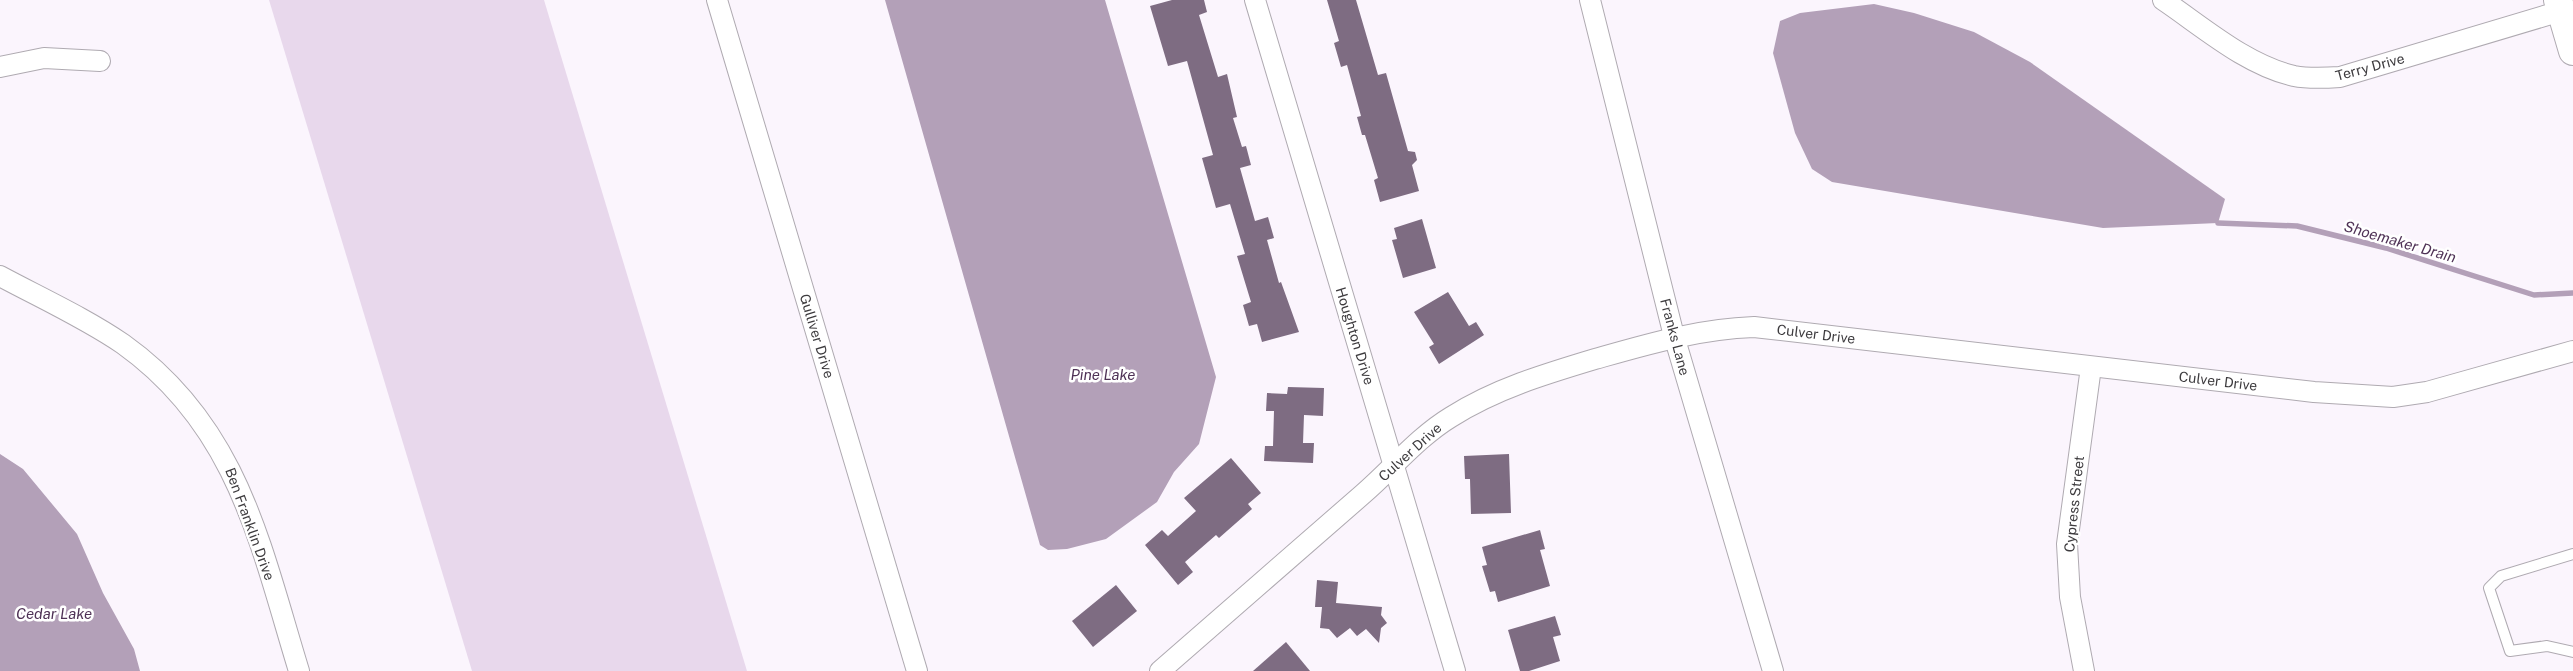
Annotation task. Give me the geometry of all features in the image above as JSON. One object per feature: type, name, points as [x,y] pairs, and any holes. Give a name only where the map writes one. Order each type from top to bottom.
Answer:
[{"type":"street","name":"Gulliver Drive","points":[[717,0],[917,671]]},
{"type":"street","name":"Houghton Drive","points":[[1255,0],[1455,671]]},
{"type":"street","name":"Franks Lane","points":[[1590,0],[1674,336],[1773,671]]},
{"type":"street","name":"Terry Drive","points":[[2163,0],[2250,58],[2269,68],[2307,78],[2340,77],[2559,6]]},
{"type":"street","points":[[2559,6],[2573,51]]},
{"type":"street","points":[[0,66],[44,58],[100,61]]},
{"type":"street","name":"Ben Franklin Drive","points":[[0,276],[97,327],[124,345],[172,388],[207,429],[230,467],[244,501],[299,671]]},
{"type":"street","name":"Culver Drive","points":[[1160,671],[1394,467],[1431,430],[1477,402],[1540,376],[1674,336],[1725,328],[1754,327],[2314,392],[2393,397],[2427,392],[2573,351]]},
{"type":"street","name":"Cypress Street","points":[[2084,671],[2070,597],[2067,544],[2091,366]]},
{"type":"lane","points":[[2573,554],[2501,576],[2489,588],[2510,651],[2547,646],[2573,652]]},
{"type":"shaded area","points":[[269,0],[544,0],[747,671],[472,671]]},
{"type":"water","name":"Pine Lake","points":[[885,0],[1105,0],[1216,377],[1199,444],[1174,472],[1157,502],[1106,539],[1067,549],[1048,550],[1040,545]]},
{"type":"water","points":[[1874,4],[1914,13],[1974,32],[2030,62],[2225,199],[2218,223],[2103,228],[1832,182],[1812,169],[1795,133],[1773,53],[1780,21],[1800,13]]},
{"type":"water","name":"Cedar Lake","points":[[0,454],[23,469],[77,534],[103,593],[134,649],[140,671],[0,671]]},
{"type":"building","points":[[1172,0],[1204,0],[1207,12],[1199,15],[1218,77],[1227,74],[1237,117],[1233,118],[1242,147],[1246,146],[1251,165],[1240,168],[1255,221],[1268,217],[1274,238],[1267,240],[1279,283],[1281,282],[1299,332],[1262,342],[1257,324],[1249,326],[1243,305],[1251,302],[1237,256],[1245,254],[1230,204],[1216,208],[1202,158],[1213,155],[1187,61],[1168,66],[1150,6]]},
{"type":"building","points":[[1327,0],[1356,0],[1378,75],[1386,73],[1408,151],[1415,152],[1417,160],[1412,165],[1419,191],[1380,202],[1374,180],[1378,178],[1365,135],[1362,135],[1357,117],[1361,116],[1347,65],[1341,67],[1334,43],[1339,41]]},
{"type":"building","points":[[1422,219],[1436,268],[1403,278],[1392,240],[1397,239],[1394,228]]},
{"type":"building","points":[[1448,292],[1469,326],[1476,322],[1484,335],[1439,364],[1429,347],[1434,344],[1414,312]]},
{"type":"building","points":[[1288,387],[1324,388],[1323,416],[1304,415],[1303,443],[1314,443],[1313,463],[1264,461],[1265,446],[1273,446],[1274,411],[1266,411],[1267,393],[1287,394]]},
{"type":"building","points":[[1509,454],[1511,513],[1471,514],[1470,479],[1465,479],[1464,456]]},
{"type":"building","points":[[1231,458],[1261,493],[1248,504],[1252,509],[1219,538],[1216,535],[1185,562],[1193,572],[1178,585],[1145,545],[1162,530],[1168,536],[1196,511],[1184,498]]},
{"type":"building","points":[[1540,530],[1545,549],[1540,550],[1550,586],[1498,602],[1495,591],[1490,592],[1482,566],[1487,565],[1482,547]]},
{"type":"building","points":[[1317,580],[1338,582],[1336,603],[1382,607],[1381,615],[1387,623],[1381,628],[1379,643],[1366,629],[1357,636],[1350,628],[1337,638],[1329,629],[1320,628],[1322,607],[1315,607]]},
{"type":"building","points":[[1116,585],[1137,611],[1093,647],[1072,621]]},
{"type":"building","points":[[1555,616],[1561,635],[1553,637],[1560,661],[1529,671],[1520,671],[1508,630]]},
{"type":"building","points":[[1286,642],[1310,671],[1253,671]]},
{"type":"waterway","name":"Shoemaker Drain","points":[[2218,223],[2297,226],[2386,248],[2534,295],[2573,293]]}]
